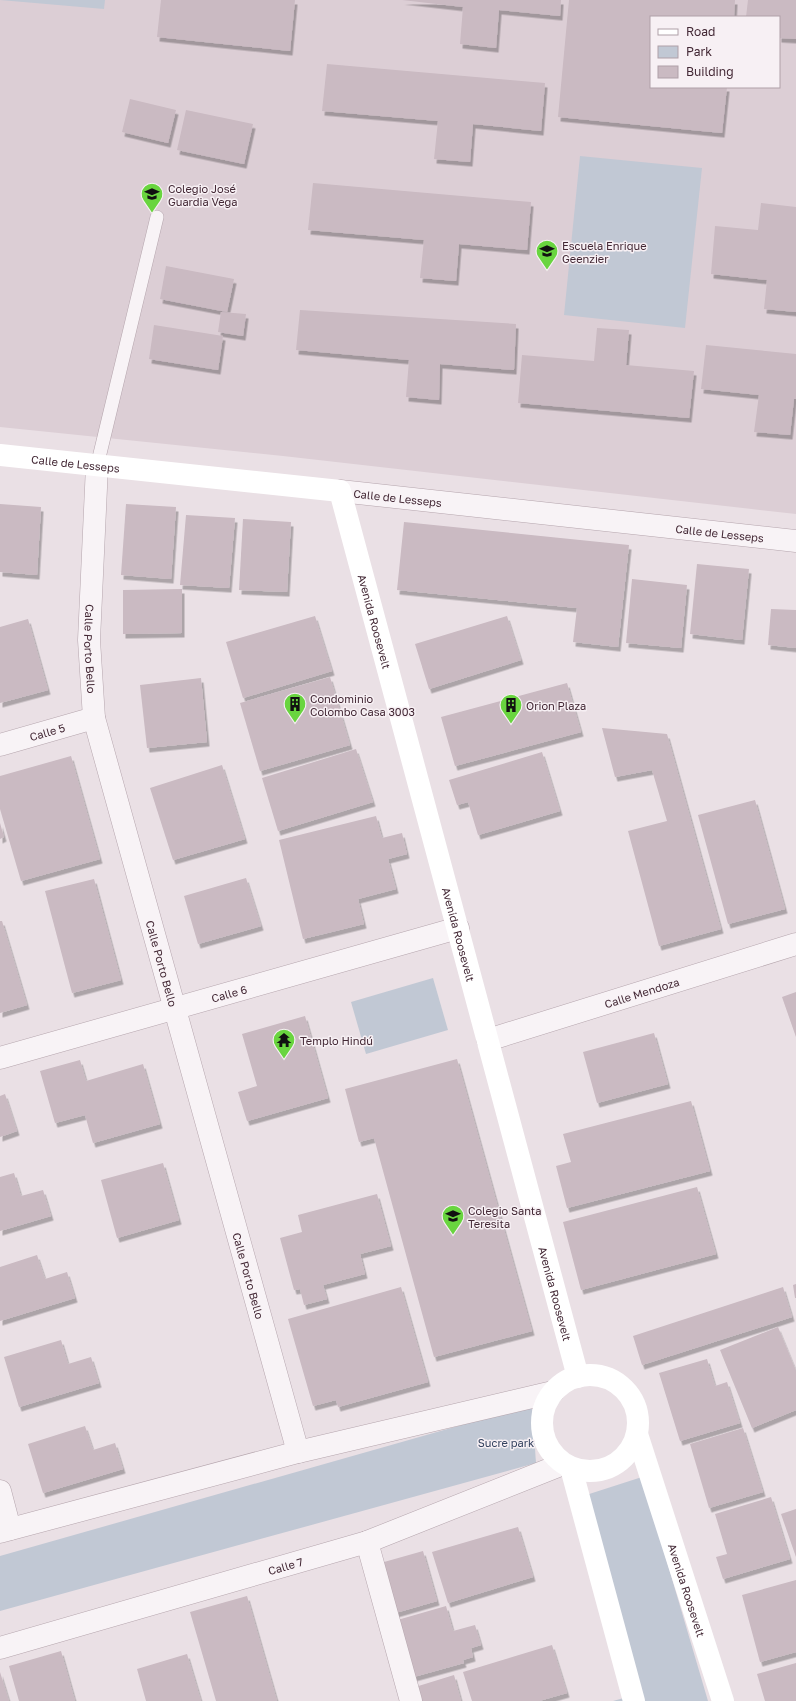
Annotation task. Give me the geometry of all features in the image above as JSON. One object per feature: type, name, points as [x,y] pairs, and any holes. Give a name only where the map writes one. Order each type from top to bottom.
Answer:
[{"type":"main road","name":"Calle de Lesseps","points":[[0,455],[340,491]]},
{"type":"main road","name":"Avenida Roosevelt","points":[[340,491],[578,1377]]},
{"type":"main road","points":[[592,1376],[605,1378],[618,1384],[628,1394],[635,1407],[638,1420],[637,1434],[632,1447],[623,1458],[612,1466],[599,1471],[585,1471],[567,1466],[552,1452],[544,1438],[541,1422],[545,1406],[553,1392],[564,1383],[578,1377],[592,1376]]},
{"type":"main road","name":"Avenida Roosevelt","points":[[637,1434],[723,1701]]},
{"type":"main road","points":[[567,1466],[634,1701]]},
{"type":"street","name":"Calle Porto Bello","points":[[97,466],[89,640],[94,718],[298,1452]]},
{"type":"street","name":"Calle de Lesseps","points":[[340,491],[796,541]]},
{"type":"street","name":"Calle 5","points":[[0,745],[94,718]]},
{"type":"street","name":"Calle 6","points":[[0,1058],[458,928]]},
{"type":"street","name":"Calle Mendoza","points":[[488,1040],[796,944]]},
{"type":"street","points":[[0,1491],[5,1531],[298,1452],[553,1392]]},
{"type":"street","name":"Calle 7","points":[[0,1648],[367,1542],[567,1466]]},
{"type":"street","points":[[367,1542],[411,1701]]},
{"type":"lane","points":[[97,466],[157,217]]},
{"type":"shaded area","name":"Escuela Enrique Geenzier","points":[[0,0],[796,0],[796,514],[283,456],[0,427]]},
{"type":"green space","points":[[0,0],[105,0],[104,9]]},
{"type":"green space","points":[[580,156],[702,168],[685,328],[564,315]]},
{"type":"green space","points":[[433,978],[448,1030],[366,1054],[351,1002]]},
{"type":"green space","name":"Sucre park","points":[[532,1405],[536,1463],[0,1611],[0,1556]]},
{"type":"green space","points":[[642,1477],[708,1701],[613,1701],[638,1694],[583,1496]]},
{"type":"building","points":[[161,0],[295,0],[290,51],[157,37]]},
{"type":"building","points":[[402,0],[561,0],[560,16],[499,10],[496,48],[460,44],[463,7]]},
{"type":"building","points":[[569,0],[735,0],[734,16],[650,16],[650,88],[727,88],[722,133],[558,117]]},
{"type":"building","points":[[748,0],[796,0],[796,39],[780,38],[780,16],[746,16]]},
{"type":"building","points":[[327,64],[545,83],[541,131],[473,124],[470,162],[434,159],[438,121],[322,111]]},
{"type":"building","points":[[130,99],[176,110],[168,143],[122,132]]},
{"type":"building","points":[[186,110],[253,124],[244,164],[177,150]]},
{"type":"building","points":[[313,183],[531,202],[527,250],[459,244],[456,281],[420,278],[424,240],[308,230]]},
{"type":"building","points":[[761,203],[796,207],[796,312],[764,309],[767,280],[711,274],[715,226],[758,230]]},
{"type":"building","points":[[166,266],[234,279],[227,312],[160,299]]},
{"type":"building","points":[[300,310],[516,324],[514,370],[440,364],[439,400],[406,397],[409,360],[296,350]]},
{"type":"building","points":[[221,312],[246,314],[243,336],[218,332]]},
{"type":"building","points":[[154,325],[223,336],[218,370],[149,359]]},
{"type":"building","points":[[597,328],[629,330],[626,365],[694,371],[689,418],[518,403],[522,355],[594,361]]},
{"type":"building","points":[[706,345],[796,354],[796,399],[794,399],[790,435],[754,432],[759,395],[701,389]]},
{"type":"building","points":[[0,504],[41,507],[37,575],[0,572]]},
{"type":"building","points":[[126,504],[176,507],[171,579],[121,575]]},
{"type":"building","points":[[186,515],[235,518],[229,588],[180,585]]},
{"type":"building","points":[[243,519],[291,522],[287,592],[239,590]]},
{"type":"building","points":[[404,522],[629,545],[618,647],[573,642],[577,608],[397,590]]},
{"type":"building","points":[[697,564],[749,569],[742,640],[690,634]]},
{"type":"building","points":[[632,579],[687,585],[681,648],[626,643]]},
{"type":"building","points":[[182,589],[182,633],[123,634],[123,590]]},
{"type":"building","points":[[771,609],[796,610],[796,648],[768,645]]},
{"type":"building","points":[[315,616],[332,671],[243,698],[226,642]]},
{"type":"building","points":[[507,616],[521,660],[429,689],[415,644]]},
{"type":"building","points":[[28,619],[48,690],[0,703],[0,627]]},
{"type":"building","name":"Condominio Colombo Casa 3003","points":[[330,677],[350,745],[260,771],[240,703]]},
{"type":"building","points":[[201,678],[207,742],[147,748],[140,685]]},
{"type":"building","name":"Orion Plaza","points":[[567,683],[581,732],[455,766],[441,717]]},
{"type":"building","points":[[602,728],[667,734],[721,929],[659,946],[628,831],[667,821],[652,770],[615,777]]},
{"type":"building","points":[[356,749],[373,802],[278,831],[262,778]]},
{"type":"building","points":[[542,752],[560,811],[478,835],[468,802],[457,805],[449,780]]},
{"type":"building","points":[[71,756],[100,859],[21,881],[0,809],[0,776]]},
{"type":"building","points":[[222,765],[245,839],[173,860],[150,788]]},
{"type":"building","points":[[755,800],[785,909],[728,924],[698,815]]},
{"type":"building","points":[[376,816],[382,838],[402,833],[407,854],[388,859],[396,889],[358,899],[364,924],[303,939],[279,840]]},
{"type":"building","points":[[0,823],[4,837],[0,839]]},
{"type":"building","points":[[246,878],[261,926],[198,944],[184,896]]},
{"type":"building","points":[[94,879],[121,980],[72,993],[45,891]]},
{"type":"building","points":[[0,921],[2,921],[27,1005],[0,1013]]},
{"type":"building","points":[[796,992],[796,1037],[782,997]]},
{"type":"building","name":"Templo Hindú","points":[[305,1016],[328,1098],[247,1121],[238,1092],[257,1086],[242,1034]]},
{"type":"building","points":[[654,1033],[668,1084],[597,1103],[583,1052]]},
{"type":"building","name":"Colegio Santa Teresita","points":[[457,1059],[532,1331],[434,1357],[374,1138],[359,1142],[345,1089]]},
{"type":"building","points":[[80,1060],[86,1081],[143,1064],[160,1124],[93,1143],[85,1115],[55,1123],[40,1071]]},
{"type":"building","points":[[5,1094],[17,1131],[0,1137],[0,1096]]},
{"type":"building","points":[[691,1101],[710,1171],[567,1208],[556,1166],[571,1162],[563,1134]]},
{"type":"building","points":[[163,1163],[179,1220],[117,1238],[101,1180]]},
{"type":"building","points":[[14,1173],[21,1196],[43,1190],[51,1216],[0,1231],[0,1177]]},
{"type":"building","points":[[697,1187],[716,1254],[581,1290],[563,1222]]},
{"type":"building","points":[[377,1194],[391,1246],[360,1254],[365,1274],[323,1285],[327,1299],[304,1305],[300,1289],[294,1290],[280,1238],[302,1232],[298,1215]]},
{"type":"building","points":[[37,1255],[45,1279],[67,1272],[75,1298],[0,1321],[0,1267]]},
{"type":"building","points":[[796,1284],[796,1298],[795,1298],[793,1285]]},
{"type":"building","points":[[401,1287],[428,1382],[338,1407],[336,1400],[313,1406],[288,1319]]},
{"type":"building","points":[[783,1287],[792,1317],[642,1365],[633,1336]]},
{"type":"building","points":[[778,1327],[796,1371],[796,1410],[752,1428],[720,1350]]},
{"type":"building","points":[[61,1340],[68,1364],[91,1357],[99,1383],[19,1407],[4,1357]]},
{"type":"building","points":[[707,1359],[715,1386],[727,1382],[740,1423],[680,1441],[659,1373]]},
{"type":"building","points":[[85,1426],[93,1450],[115,1443],[123,1469],[43,1493],[28,1444]]},
{"type":"building","points":[[743,1428],[763,1492],[709,1508],[690,1444]]},
{"type":"building","points":[[771,1497],[790,1559],[723,1579],[716,1557],[727,1554],[715,1514]]},
{"type":"building","points":[[796,1509],[796,1557],[781,1514]]},
{"type":"building","points":[[518,1527],[533,1577],[448,1603],[432,1552]]},
{"type":"building","points":[[423,1551],[437,1601],[392,1614],[377,1564]]},
{"type":"building","points":[[796,1580],[796,1652],[760,1662],[742,1595]]},
{"type":"building","points":[[247,1596],[277,1701],[216,1701],[190,1612]]},
{"type":"building","points":[[446,1606],[453,1631],[475,1625],[481,1645],[471,1648],[473,1657],[463,1660],[464,1663],[410,1678],[394,1621]]},
{"type":"building","points":[[552,1645],[567,1693],[539,1701],[472,1701],[463,1672]]},
{"type":"building","points":[[61,1651],[75,1701],[19,1701],[9,1666]]},
{"type":"building","points":[[187,1654],[201,1701],[146,1701],[137,1669]]},
{"type":"building","points":[[796,1663],[796,1701],[765,1701],[757,1674]]},
{"type":"building","points":[[0,1672],[9,1701],[0,1701]]},
{"type":"building","points":[[454,1675],[461,1701],[416,1701],[412,1688]]},
{"type":"place","name":"Colegio José Guardia Vega","points":[[152,214]]},
{"type":"place","name":"Escuela Enrique Geenzier","points":[[547,270]]},
{"type":"place","name":"Condominio Colombo Casa 3003","points":[[295,724]]},
{"type":"place","name":"Orion Plaza","points":[[511,724]]},
{"type":"place","name":"Templo Hindú","points":[[284,1060]]},
{"type":"place","name":"Colegio Santa Teresita","points":[[453,1236]]}]
